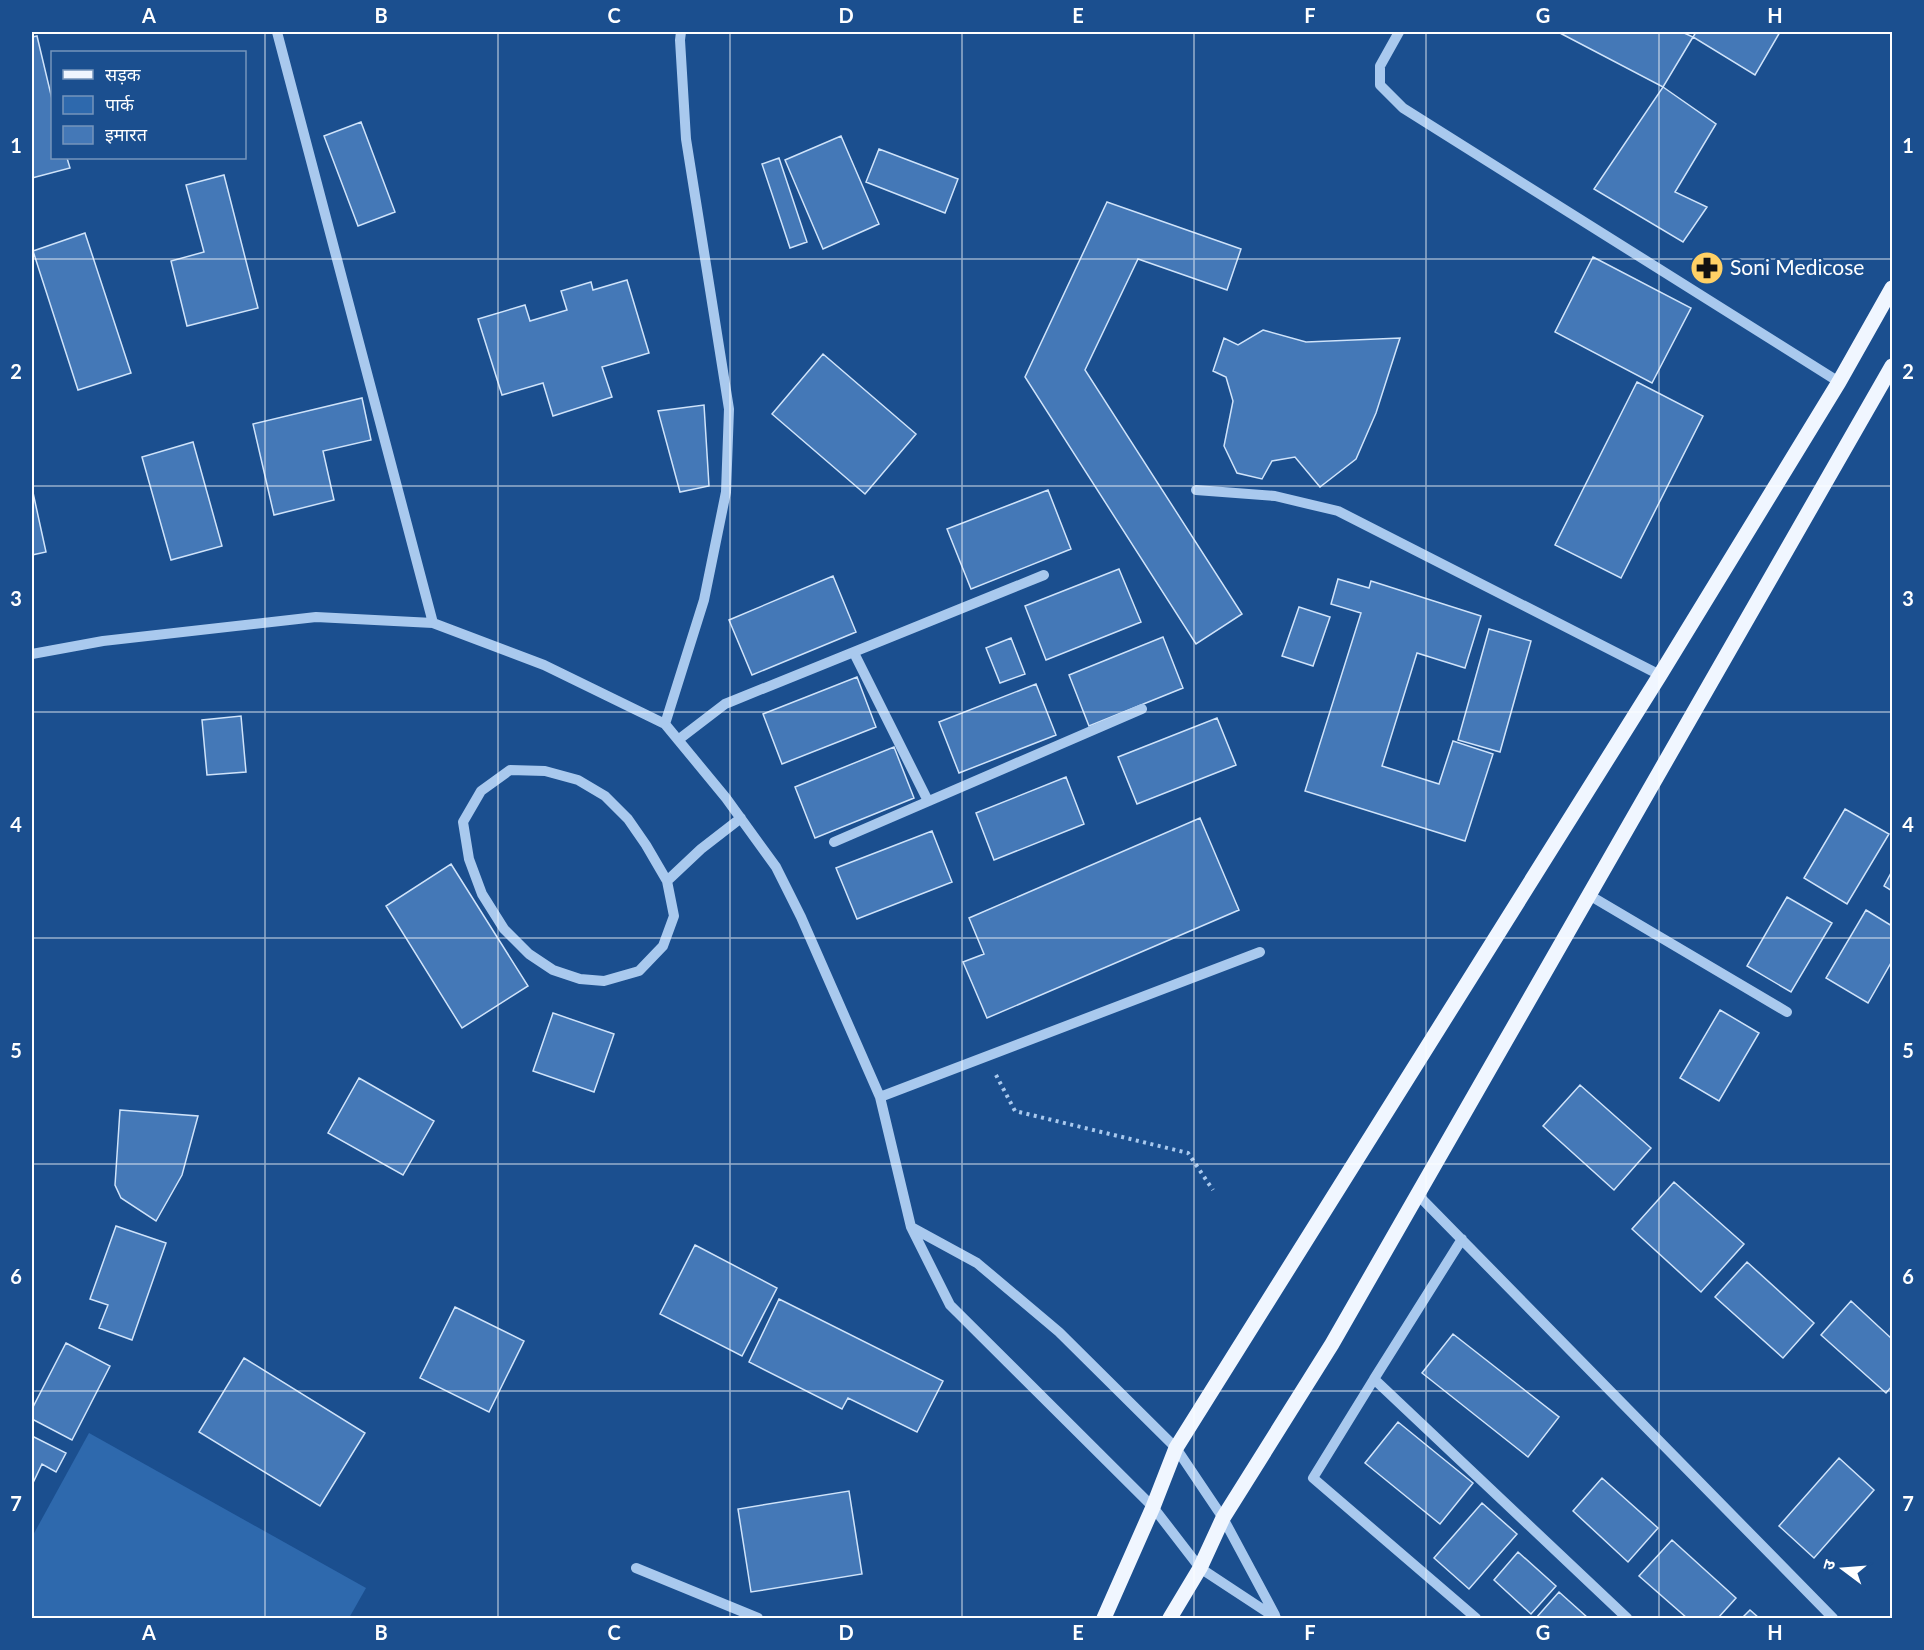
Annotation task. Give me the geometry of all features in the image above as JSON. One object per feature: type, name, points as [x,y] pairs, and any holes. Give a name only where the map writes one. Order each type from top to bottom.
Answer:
[{"type":"main road","points":[[1104,1618],[1153,1507],[1176,1448],[1660,675],[1839,382],[1893,288]]},
{"type":"main road","points":[[1170,1618],[1200,1568],[1223,1518],[1332,1344],[1893,366]]},
{"type":"street","points":[[277,32],[433,623]]},
{"type":"street","points":[[664,724],[707,589],[726,492],[729,409],[686,139],[681,32]]},
{"type":"street","points":[[1399,32],[1380,66],[1380,85],[1403,108],[1839,382]]},
{"type":"street","points":[[1196,490],[1275,496],[1338,511],[1660,675]]},
{"type":"street","points":[[678,740],[725,704],[1044,575]]},
{"type":"street","points":[[32,654],[103,641],[315,617],[433,623],[544,665],[664,724],[741,818],[776,867],[796,907],[879,1097],[910,1227],[950,1305],[1153,1507],[1200,1568],[1276,1618]]},
{"type":"street","points":[[854,653],[928,801]]},
{"type":"street","points":[[834,842],[1142,709]]},
{"type":"street","points":[[510,770],[546,771],[578,780],[605,796],[628,819],[646,844],[667,881],[674,916],[663,946],[639,971],[603,981],[580,979],[553,970],[529,954],[504,929],[482,894],[469,859],[463,822],[481,791],[510,770]]},
{"type":"street","points":[[667,881],[701,849],[741,818]]},
{"type":"street","points":[[1589,895],[1787,1012]]},
{"type":"street","points":[[879,1097],[1260,952]]},
{"type":"street","points":[[1417,1194],[1833,1618]]},
{"type":"street","points":[[910,1227],[977,1263],[1059,1332],[1176,1448],[1223,1518],[1276,1618]]},
{"type":"street","points":[[1462,1239],[1313,1478],[1476,1618]]},
{"type":"street","points":[[1374,1379],[1627,1618]]},
{"type":"street","points":[[636,1568],[759,1618]]},
{"type":"path","points":[[986,1056],[1015,1111],[1188,1153],[1213,1190]]},
{"type":"green space","points":[[89,1433],[366,1588],[349,1618],[32,1618],[32,1537]]},
{"type":"building","points":[[1558,32],[1682,32],[1693,37],[1663,87]]},
{"type":"building","points":[[1696,32],[1780,32],[1755,75],[1693,37]]},
{"type":"building","points":[[37,36],[51,95],[51,159],[67,159],[70,168],[32,178],[32,37]]},
{"type":"building","points":[[1663,87],[1716,124],[1675,192],[1707,207],[1683,242],[1594,189]]},
{"type":"building","points":[[361,122],[395,212],[358,226],[324,136]]},
{"type":"building","points":[[841,136],[879,224],[823,249],[785,160]]},
{"type":"building","points":[[879,149],[958,179],[945,213],[866,182]]},
{"type":"building","points":[[779,158],[807,242],[790,248],[762,164]]},
{"type":"building","points":[[224,175],[258,308],[187,326],[171,261],[204,252],[186,185]]},
{"type":"building","points":[[1107,202],[1241,249],[1227,290],[1138,259],[1085,370],[1242,614],[1196,644],[1025,377]]},
{"type":"building","points":[[85,233],[131,373],[78,390],[33,251]]},
{"type":"building","points":[[1593,257],[1691,308],[1652,383],[1555,332]]},
{"type":"building","points":[[627,280],[649,353],[602,367],[612,397],[553,416],[543,383],[502,395],[478,319],[525,305],[530,321],[567,310],[561,291],[591,282],[593,290]]},
{"type":"building","points":[[1263,330],[1306,342],[1400,338],[1376,413],[1356,459],[1320,487],[1295,457],[1272,461],[1262,479],[1237,473],[1224,446],[1233,401],[1226,377],[1213,371],[1224,338],[1238,345]]},
{"type":"building","points":[[823,354],[916,434],[865,494],[772,414]]},
{"type":"building","points":[[1637,382],[1703,416],[1621,578],[1555,545]]},
{"type":"building","points":[[362,398],[371,440],[323,451],[334,500],[274,515],[253,424]]},
{"type":"building","points":[[704,405],[709,486],[680,492],[658,411]]},
{"type":"building","points":[[193,442],[222,546],[171,560],[142,457]]},
{"type":"building","points":[[32,488],[46,552],[32,555]]},
{"type":"building","points":[[1048,490],[1071,549],[971,589],[947,529]]},
{"type":"building","points":[[1119,569],[1141,622],[1046,660],[1025,606]]},
{"type":"building","points":[[833,576],[856,632],[752,675],[729,620]]},
{"type":"building","points":[[1338,579],[1369,588],[1371,581],[1481,616],[1465,668],[1417,653],[1382,766],[1439,784],[1453,741],[1493,754],[1465,841],[1305,791],[1361,613],[1331,604]]},
{"type":"building","points":[[1299,607],[1330,617],[1313,666],[1282,656]]},
{"type":"building","points":[[1489,629],[1531,641],[1500,752],[1458,740]]},
{"type":"building","points":[[1163,637],[1183,688],[1089,726],[1069,675]]},
{"type":"building","points":[[1011,638],[1025,674],[1000,683],[986,648]]},
{"type":"building","points":[[857,677],[876,727],[782,764],[763,714]]},
{"type":"building","points":[[1036,684],[1056,735],[959,773],[939,722]]},
{"type":"building","points":[[241,716],[246,772],[207,775],[202,720]]},
{"type":"building","points":[[1217,718],[1236,765],[1137,804],[1118,757]]},
{"type":"building","points":[[894,747],[914,798],[815,838],[795,787]]},
{"type":"building","points":[[1066,777],[1084,824],[994,860],[976,813]]},
{"type":"building","points":[[1845,809],[1889,834],[1847,904],[1804,878]]},
{"type":"building","points":[[1200,818],[1239,910],[987,1018],[963,962],[984,954],[969,918]]},
{"type":"building","points":[[932,831],[952,882],[857,919],[836,868]]},
{"type":"building","points":[[451,864],[528,986],[462,1028],[386,906]]},
{"type":"building","points":[[1892,871],[1892,891],[1884,886]]},
{"type":"building","points":[[1787,897],[1832,923],[1791,992],[1747,966]]},
{"type":"building","points":[[1866,910],[1892,926],[1892,961],[1868,1003],[1826,978]]},
{"type":"building","points":[[1720,1010],[1759,1033],[1719,1101],[1680,1078]]},
{"type":"building","points":[[553,1013],[614,1034],[594,1092],[533,1071]]},
{"type":"building","points":[[359,1078],[434,1121],[403,1175],[328,1133]]},
{"type":"building","points":[[1580,1085],[1651,1148],[1614,1190],[1543,1126]]},
{"type":"building","points":[[120,1110],[198,1116],[182,1175],[156,1221],[121,1198],[115,1185]]},
{"type":"building","points":[[1674,1182],[1744,1244],[1701,1292],[1632,1229]]},
{"type":"building","points":[[116,1226],[166,1243],[132,1340],[99,1328],[108,1305],[90,1299]]},
{"type":"building","points":[[695,1245],[777,1288],[742,1356],[660,1314]]},
{"type":"building","points":[[1747,1262],[1814,1323],[1783,1358],[1715,1297]]},
{"type":"building","points":[[779,1299],[943,1381],[917,1432],[848,1398],[842,1409],[749,1362]]},
{"type":"building","points":[[1851,1301],[1892,1339],[1892,1386],[1886,1393],[1821,1335]]},
{"type":"building","points":[[455,1307],[524,1341],[489,1412],[420,1378]]},
{"type":"building","points":[[1453,1334],[1559,1417],[1528,1457],[1422,1373]]},
{"type":"building","points":[[66,1343],[110,1366],[72,1440],[32,1419],[32,1409]]},
{"type":"building","points":[[244,1358],[365,1433],[320,1506],[199,1432]]},
{"type":"building","points":[[1398,1422],[1473,1483],[1440,1524],[1365,1463]]},
{"type":"building","points":[[32,1436],[66,1453],[56,1472],[42,1464],[32,1485]]},
{"type":"building","points":[[1839,1458],[1874,1490],[1814,1558],[1779,1526]]},
{"type":"building","points":[[1602,1478],[1658,1528],[1628,1562],[1573,1511]]},
{"type":"building","points":[[849,1491],[862,1574],[751,1592],[738,1509]]},
{"type":"building","points":[[1482,1503],[1517,1534],[1469,1589],[1434,1558]]},
{"type":"building","points":[[1672,1540],[1736,1598],[1718,1618],[1687,1618],[1639,1576]]},
{"type":"building","points":[[1518,1552],[1556,1586],[1531,1614],[1494,1580]]},
{"type":"building","points":[[1559,1592],[1588,1618],[1536,1618]]},
{"type":"building","points":[[1750,1610],[1759,1618],[1742,1618]]},
{"type":"place","name":"Soni Medicose","points":[[1707,268]]}]
